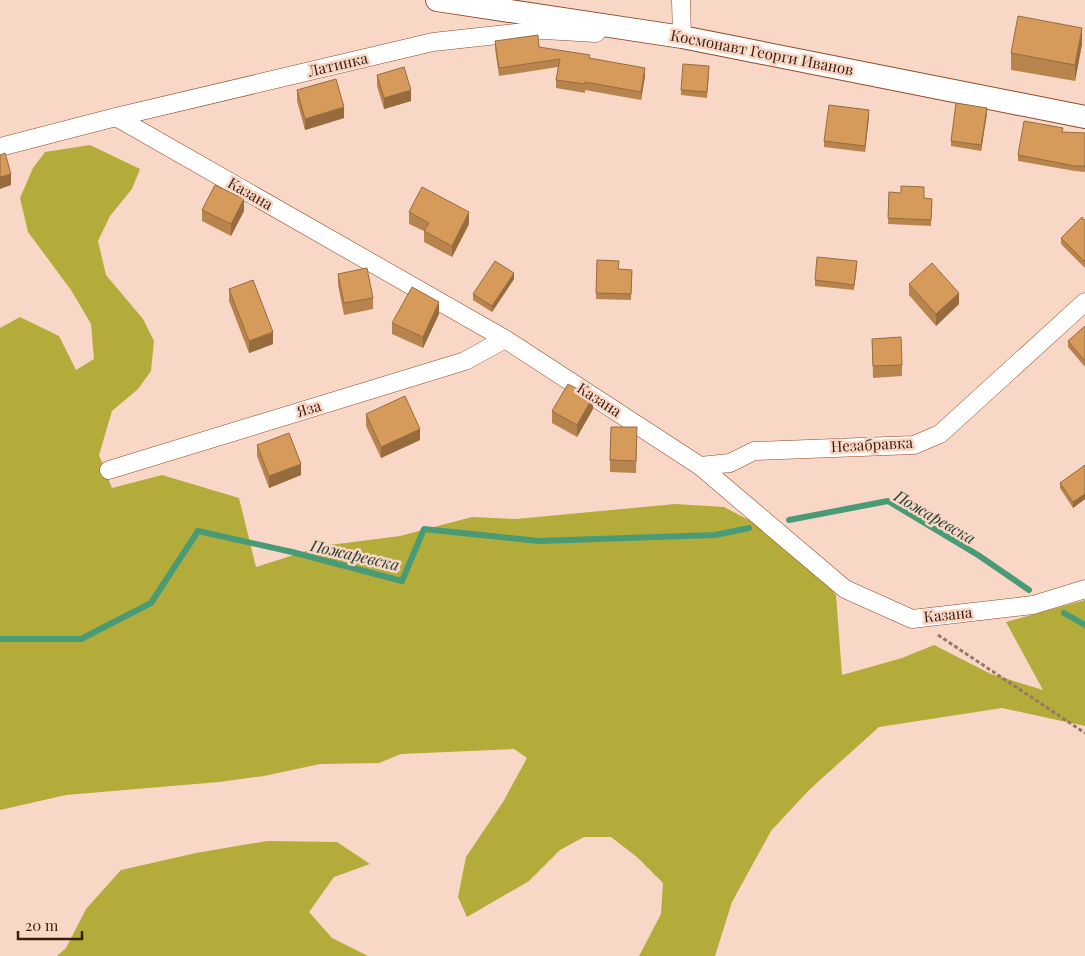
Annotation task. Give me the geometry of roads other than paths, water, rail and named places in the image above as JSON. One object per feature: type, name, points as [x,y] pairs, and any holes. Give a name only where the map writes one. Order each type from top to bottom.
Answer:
[{"type":"street","name":"Космонавт Георги Иванов","points":[[438,0],[682,37],[1085,117]]},
{"type":"street","points":[[681,0],[682,37]]},
{"type":"street","name":"Латинка","points":[[0,147],[116,117],[433,42],[544,30],[682,37]]},
{"type":"street","name":"Казана","points":[[116,117],[505,339],[700,466],[845,589],[912,619],[1033,606],[1080,595]]},
{"type":"street","name":"Незабравка","points":[[700,466],[730,463],[754,450],[914,445],[940,434],[1085,302]]},
{"type":"street","name":"Яза","points":[[109,470],[465,361],[505,339]]},
{"type":"waterway","name":"Пожаревска","points":[[789,520],[888,501],[978,555],[1029,590]]},
{"type":"waterway","name":"Пожаревска","points":[[0,639],[81,639],[151,603],[198,531],[292,552],[402,581],[424,529],[539,541],[715,535],[749,528]]},
{"type":"waterway","name":"Пожаревска","points":[[1064,613],[1085,625]]}]
